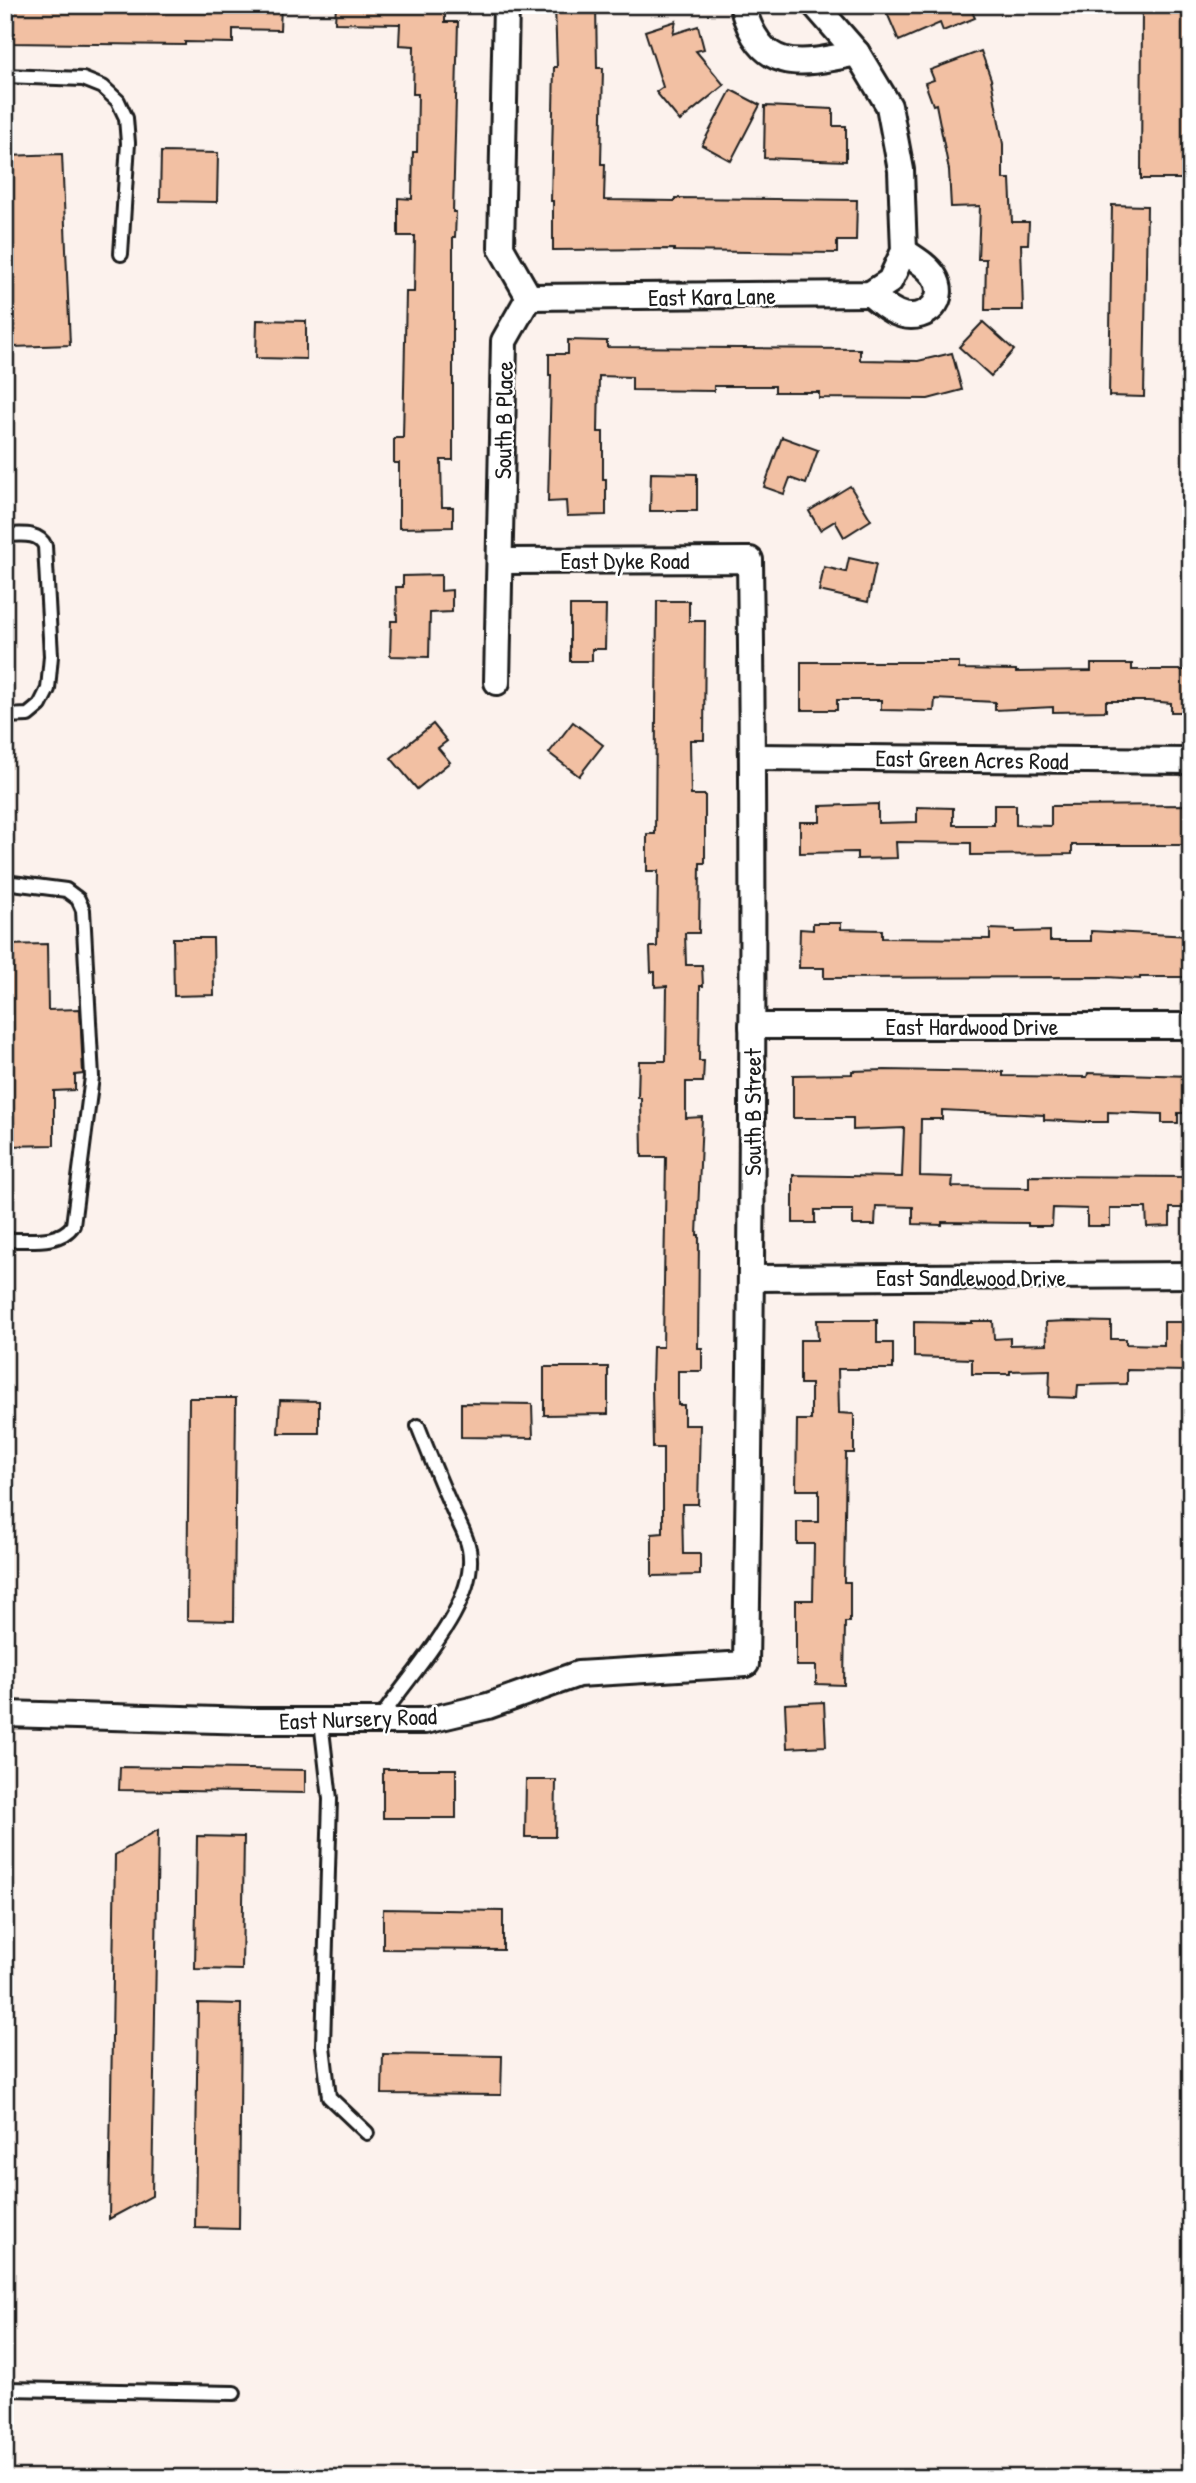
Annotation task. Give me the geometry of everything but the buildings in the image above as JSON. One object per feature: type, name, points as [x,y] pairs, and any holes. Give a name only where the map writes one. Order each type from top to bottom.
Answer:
[{"type":"street","points":[[506,5],[501,248],[529,297]]},
{"type":"street","points":[[742,5],[748,26],[757,42],[775,57],[790,62],[817,61],[857,53]]},
{"type":"street","points":[[816,5],[857,53],[889,106],[901,170],[904,251],[880,288],[887,308],[901,315],[916,317],[928,313],[937,304],[939,289],[935,277],[926,267],[904,251]]},
{"type":"street","name":"East Kara Lane","points":[[529,297],[880,288]]},
{"type":"street","name":"South B Place","points":[[498,682],[504,341],[529,297]]},
{"type":"street","name":"East Dyke Road","points":[[501,561],[750,560]]},
{"type":"street","name":"South B Street","points":[[747,1664],[752,1278],[750,560]]},
{"type":"street","name":"East Green Acres Road","points":[[752,757],[1191,761]]},
{"type":"street","name":"East Hardwood Drive","points":[[752,1026],[1191,1026]]},
{"type":"street","name":"East Sandlewood Drive","points":[[752,1278],[1191,1275]]},
{"type":"street","name":"East Nursery Road","points":[[5,1714],[425,1721],[488,1706],[578,1674],[747,1664]]},
{"type":"lane","points":[[5,76],[83,79],[103,87],[118,102],[126,118],[128,143],[121,254]]},
{"type":"lane","points":[[5,535],[35,535],[45,546],[51,656],[48,689],[40,705],[28,715],[5,716]]},
{"type":"lane","points":[[5,882],[66,891],[78,899],[83,910],[92,1077],[73,1225],[58,1238],[5,1240]]},
{"type":"lane","points":[[379,1721],[448,1624],[464,1593],[470,1571],[469,1548],[418,1426]]},
{"type":"lane","points":[[321,1721],[330,1798],[324,2059],[329,2097],[367,2133]]},
{"type":"lane","points":[[5,2389],[234,2393]]}]
